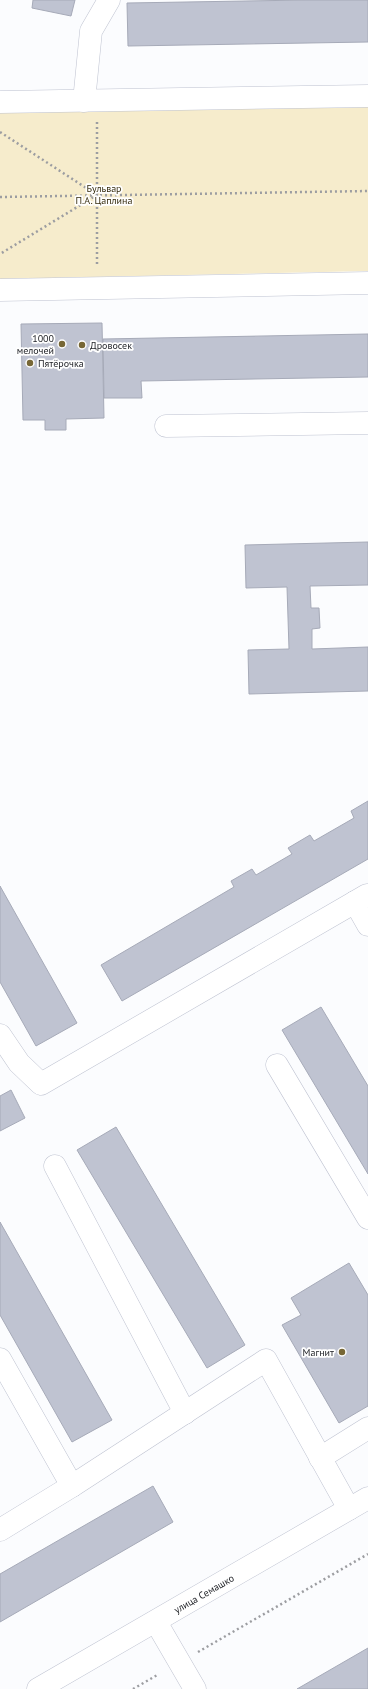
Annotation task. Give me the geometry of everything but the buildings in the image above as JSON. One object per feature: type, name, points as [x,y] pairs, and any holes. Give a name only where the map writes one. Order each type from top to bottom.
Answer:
[{"type":"street","points":[[91,101],[91,31],[108,0]]},
{"type":"street","points":[[0,102],[368,96]]},
{"type":"street","points":[[0,290],[368,283]]},
{"type":"street","points":[[166,426],[368,423]]},
{"type":"street","points":[[0,1035],[20,1063],[41,1084],[361,898],[368,925]]},
{"type":"street","points":[[277,1066],[368,1218]]},
{"type":"street","points":[[54,1166],[185,1413]]},
{"type":"street","points":[[0,1360],[72,1486]]},
{"type":"street","points":[[0,1530],[72,1486],[266,1360],[349,1509]]},
{"type":"street","points":[[320,1458],[368,1428]]},
{"type":"street","name":"улица Семашко","points":[[38,1689],[368,1498]]},
{"type":"street","points":[[156,1622],[195,1689]]},
{"type":"path","points":[[91,101],[97,195],[97,288]]},
{"type":"path","points":[[0,132],[97,195]]},
{"type":"path","points":[[0,197],[368,191]]},
{"type":"path","points":[[0,254],[97,195]]},
{"type":"path","points":[[133,1689],[368,1554]]},
{"type":"green space","name":"Бульвар П.А. Цаплина","points":[[368,107],[368,271],[0,279],[0,112]]},
{"type":"place","name":"1000 мелочей","points":[[62,344]]},
{"type":"place","name":"Дровосек","points":[[82,345]]},
{"type":"place","name":"Пятёрочка","points":[[30,363]]},
{"type":"place","name":"Магнит","points":[[342,1352]]}]
